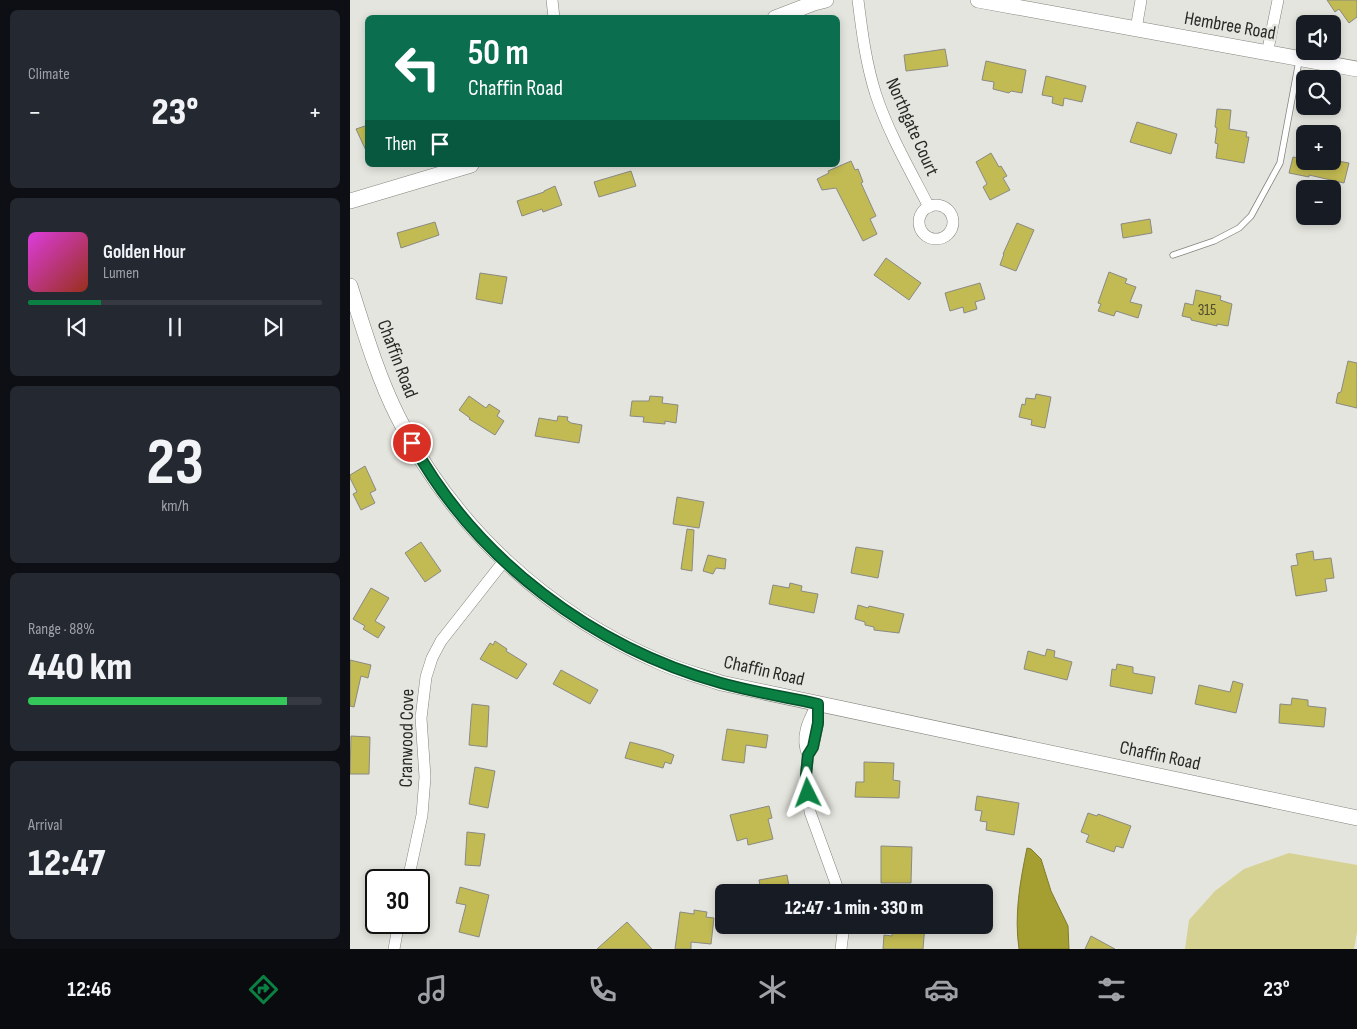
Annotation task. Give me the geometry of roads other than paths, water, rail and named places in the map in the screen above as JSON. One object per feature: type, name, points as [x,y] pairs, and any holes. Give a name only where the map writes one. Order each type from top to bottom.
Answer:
[{"type":"street","points":[[552,0],[554,15]]},
{"type":"street","points":[[783,15],[826,0]]},
{"type":"street","name":"Northgate Court","points":[[858,0],[864,50],[876,94],[890,130],[929,207]]},
{"type":"street","name":"Hembree Road","points":[[978,0],[1267,54],[1296,58]]},
{"type":"street","points":[[1136,29],[1142,0]]},
{"type":"street","points":[[1267,54],[1278,0]]},
{"type":"street","name":"Hembree Road","points":[[1309,60],[1357,70]]},
{"type":"street","points":[[350,202],[464,167]]},
{"type":"street","name":"Chaffin Road","points":[[350,286],[373,359],[398,417],[419,456],[444,493],[504,561],[551,600],[604,635],[661,663],[721,683],[1357,818]]},
{"type":"street","name":"Cranwood Cove","points":[[410,869],[422,815],[425,777],[421,718],[426,677],[432,658],[441,641],[504,561]]},
{"type":"street","points":[[818,704],[808,722],[804,746],[808,755],[806,775],[810,812],[835,884]]},
{"type":"street","points":[[394,949],[397,934]]},
{"type":"street","points":[[841,949],[843,934]]},
{"type":"lane","points":[[1173,255],[1214,242],[1239,228],[1252,216],[1280,162],[1299,60]]}]
